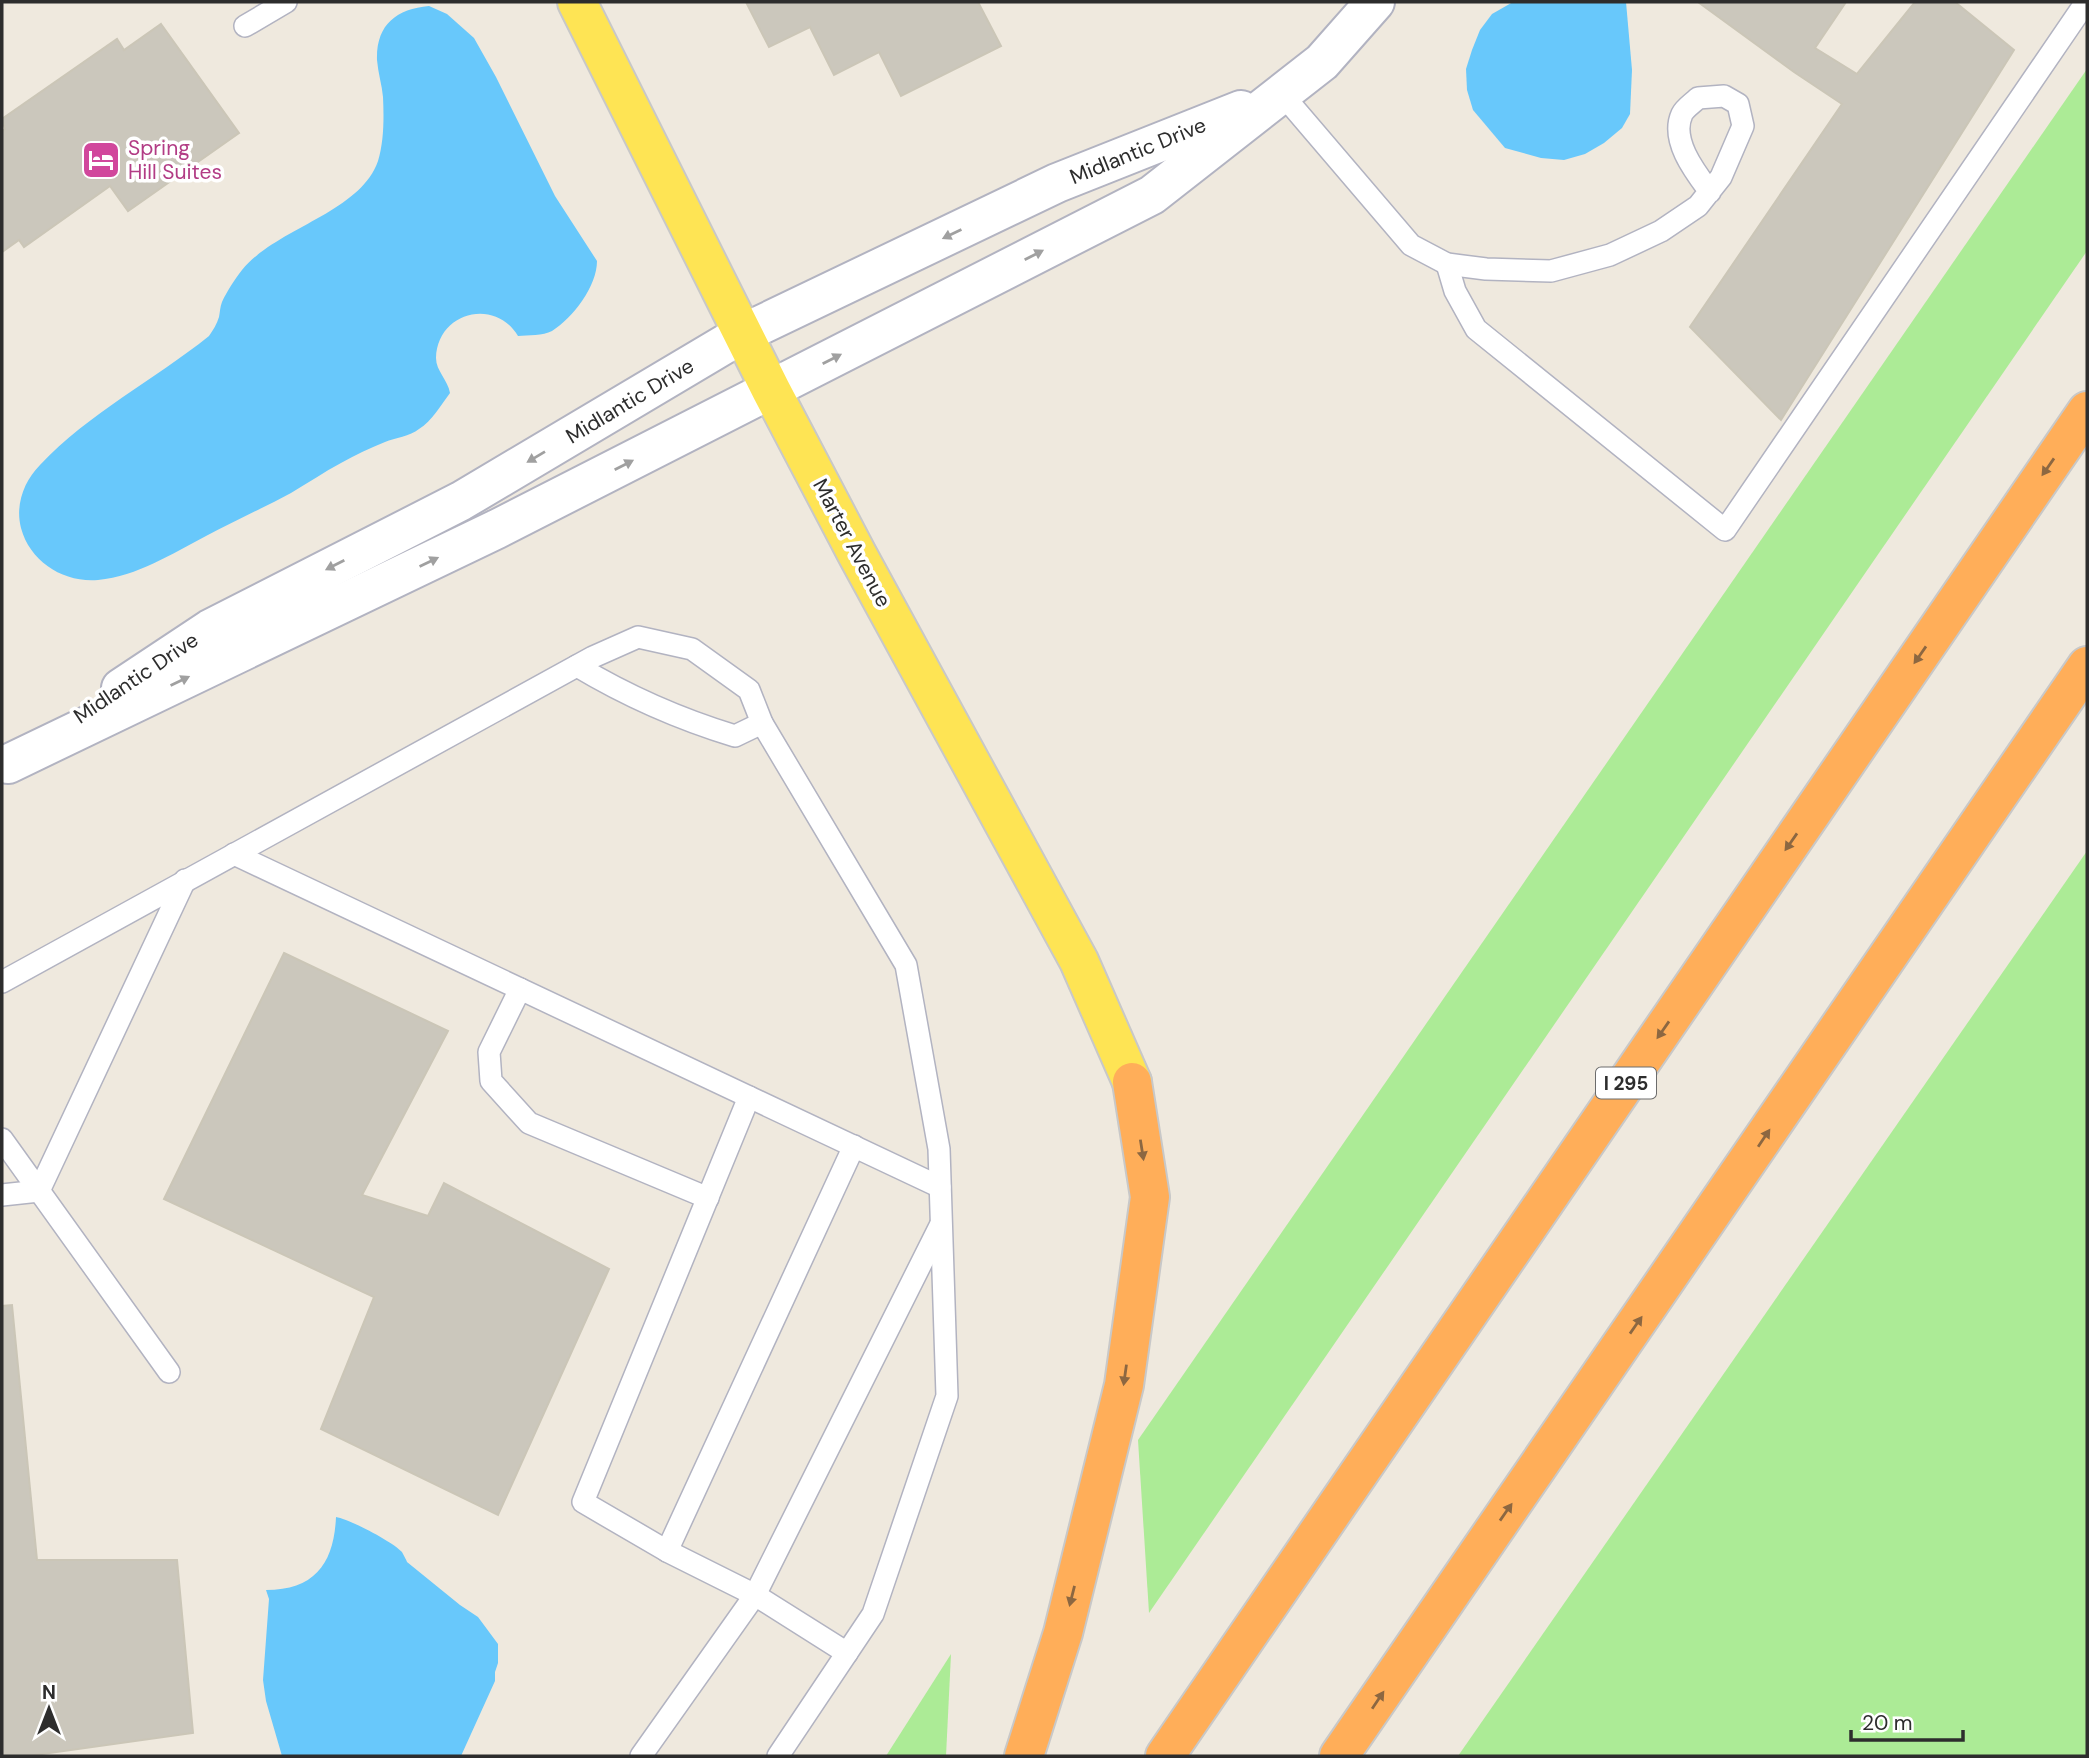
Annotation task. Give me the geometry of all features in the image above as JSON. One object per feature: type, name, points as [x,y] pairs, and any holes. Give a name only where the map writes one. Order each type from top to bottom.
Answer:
[{"type":"highway","name":"I 295","points":[[1165,1756],[2087,411]]},
{"type":"highway","points":[[1339,1756],[2087,666]]},
{"type":"highway","points":[[1024,1756],[1063,1633],[1124,1385],[1150,1197],[1132,1082]]},
{"type":"main road","name":"Marter Avenue","points":[[577,2],[741,334],[857,555],[1079,961],[1132,1082]]},
{"type":"street","name":"Midlantic Drive","points":[[5,766],[497,529],[1152,195],[1322,62],[1375,2]]},
{"type":"street","name":"Midlantic Drive","points":[[5,766],[210,629],[461,502],[741,334],[1057,183],[1282,94]]},
{"type":"lane","points":[[245,26],[286,2]]},
{"type":"lane","points":[[1447,264],[1455,291],[1476,329],[1725,530],[2086,2]]},
{"type":"lane","points":[[1282,94],[1411,244],[1447,264],[1486,270],[1551,271],[1610,255],[1661,231],[1698,206],[1710,191]]},
{"type":"lane","points":[[2,982],[577,666],[638,637],[692,649],[749,690],[762,723],[906,965],[939,1149],[947,1396],[873,1614],[778,1756]]},
{"type":"lane","points":[[577,666],[611,687],[688,722],[735,736],[762,723]]},
{"type":"lane","points":[[234,854],[940,1187]]},
{"type":"lane","points":[[39,1191],[185,880]]},
{"type":"lane","points":[[520,989],[489,1052],[491,1081],[529,1123],[708,1198]]},
{"type":"lane","points":[[749,1097],[583,1503],[755,1595],[847,1653]]},
{"type":"lane","points":[[2,1139],[169,1371]]},
{"type":"lane","points":[[667,1550],[854,1146]]},
{"type":"lane","points":[[2,1195],[39,1191]]},
{"type":"lane","points":[[641,1756],[755,1595],[941,1224]]},
{"type":"green space","points":[[2087,69],[2087,251],[1149,1613],[1138,1440]]},
{"type":"green space","points":[[2087,851],[2087,1756],[1458,1756]]},
{"type":"green space","points":[[951,1654],[946,1756],[886,1756]]},
{"type":"water","points":[[1513,2],[1626,2],[1632,70],[1630,114],[1622,128],[1585,154],[1564,160],[1541,158],[1505,148],[1473,110],[1467,90],[1466,69],[1472,50],[1480,30],[1492,14]]},
{"type":"water","points":[[429,6],[447,14],[474,38],[555,196],[597,261],[593,281],[582,300],[560,325],[540,335],[518,336],[508,324],[496,317],[482,314],[469,315],[456,321],[446,330],[439,342],[436,358],[450,393],[424,426],[352,457],[291,493],[167,557],[127,574],[98,580],[73,578],[50,568],[32,551],[21,528],[20,502],[29,478],[79,429],[209,336],[229,289],[257,255],[336,207],[368,179],[378,161],[382,137],[383,97],[377,60],[380,37],[384,28],[398,15]]},
{"type":"water","points":[[336,1517],[360,1526],[397,1548],[407,1562],[478,1617],[498,1644],[495,1681],[461,1756],[282,1756],[266,1701],[263,1680],[269,1599],[266,1590],[298,1585],[319,1570],[331,1547]]},
{"type":"building","points":[[746,2],[978,2],[1001,46],[901,96],[879,52],[834,75],[810,27],[769,47]]},
{"type":"building","points":[[1698,2],[1846,2],[1815,48],[1857,74],[1915,2],[1955,2],[2014,50],[1781,420],[1690,327],[1842,104]]},
{"type":"building","name":"Spring Hill Suites","points":[[161,24],[239,133],[128,211],[110,186],[24,247],[19,240],[2,252],[2,131],[5,129],[2,119],[117,39],[124,50]]},
{"type":"building","points":[[284,953],[448,1031],[362,1195],[428,1216],[444,1183],[609,1269],[498,1515],[321,1429],[374,1297],[164,1199]]},
{"type":"building","points":[[12,1305],[37,1560],[177,1560],[193,1733],[28,1756],[2,1756],[2,1306]]},
{"type":"place","name":"Spring Hill Suites","points":[[101,160]]}]
